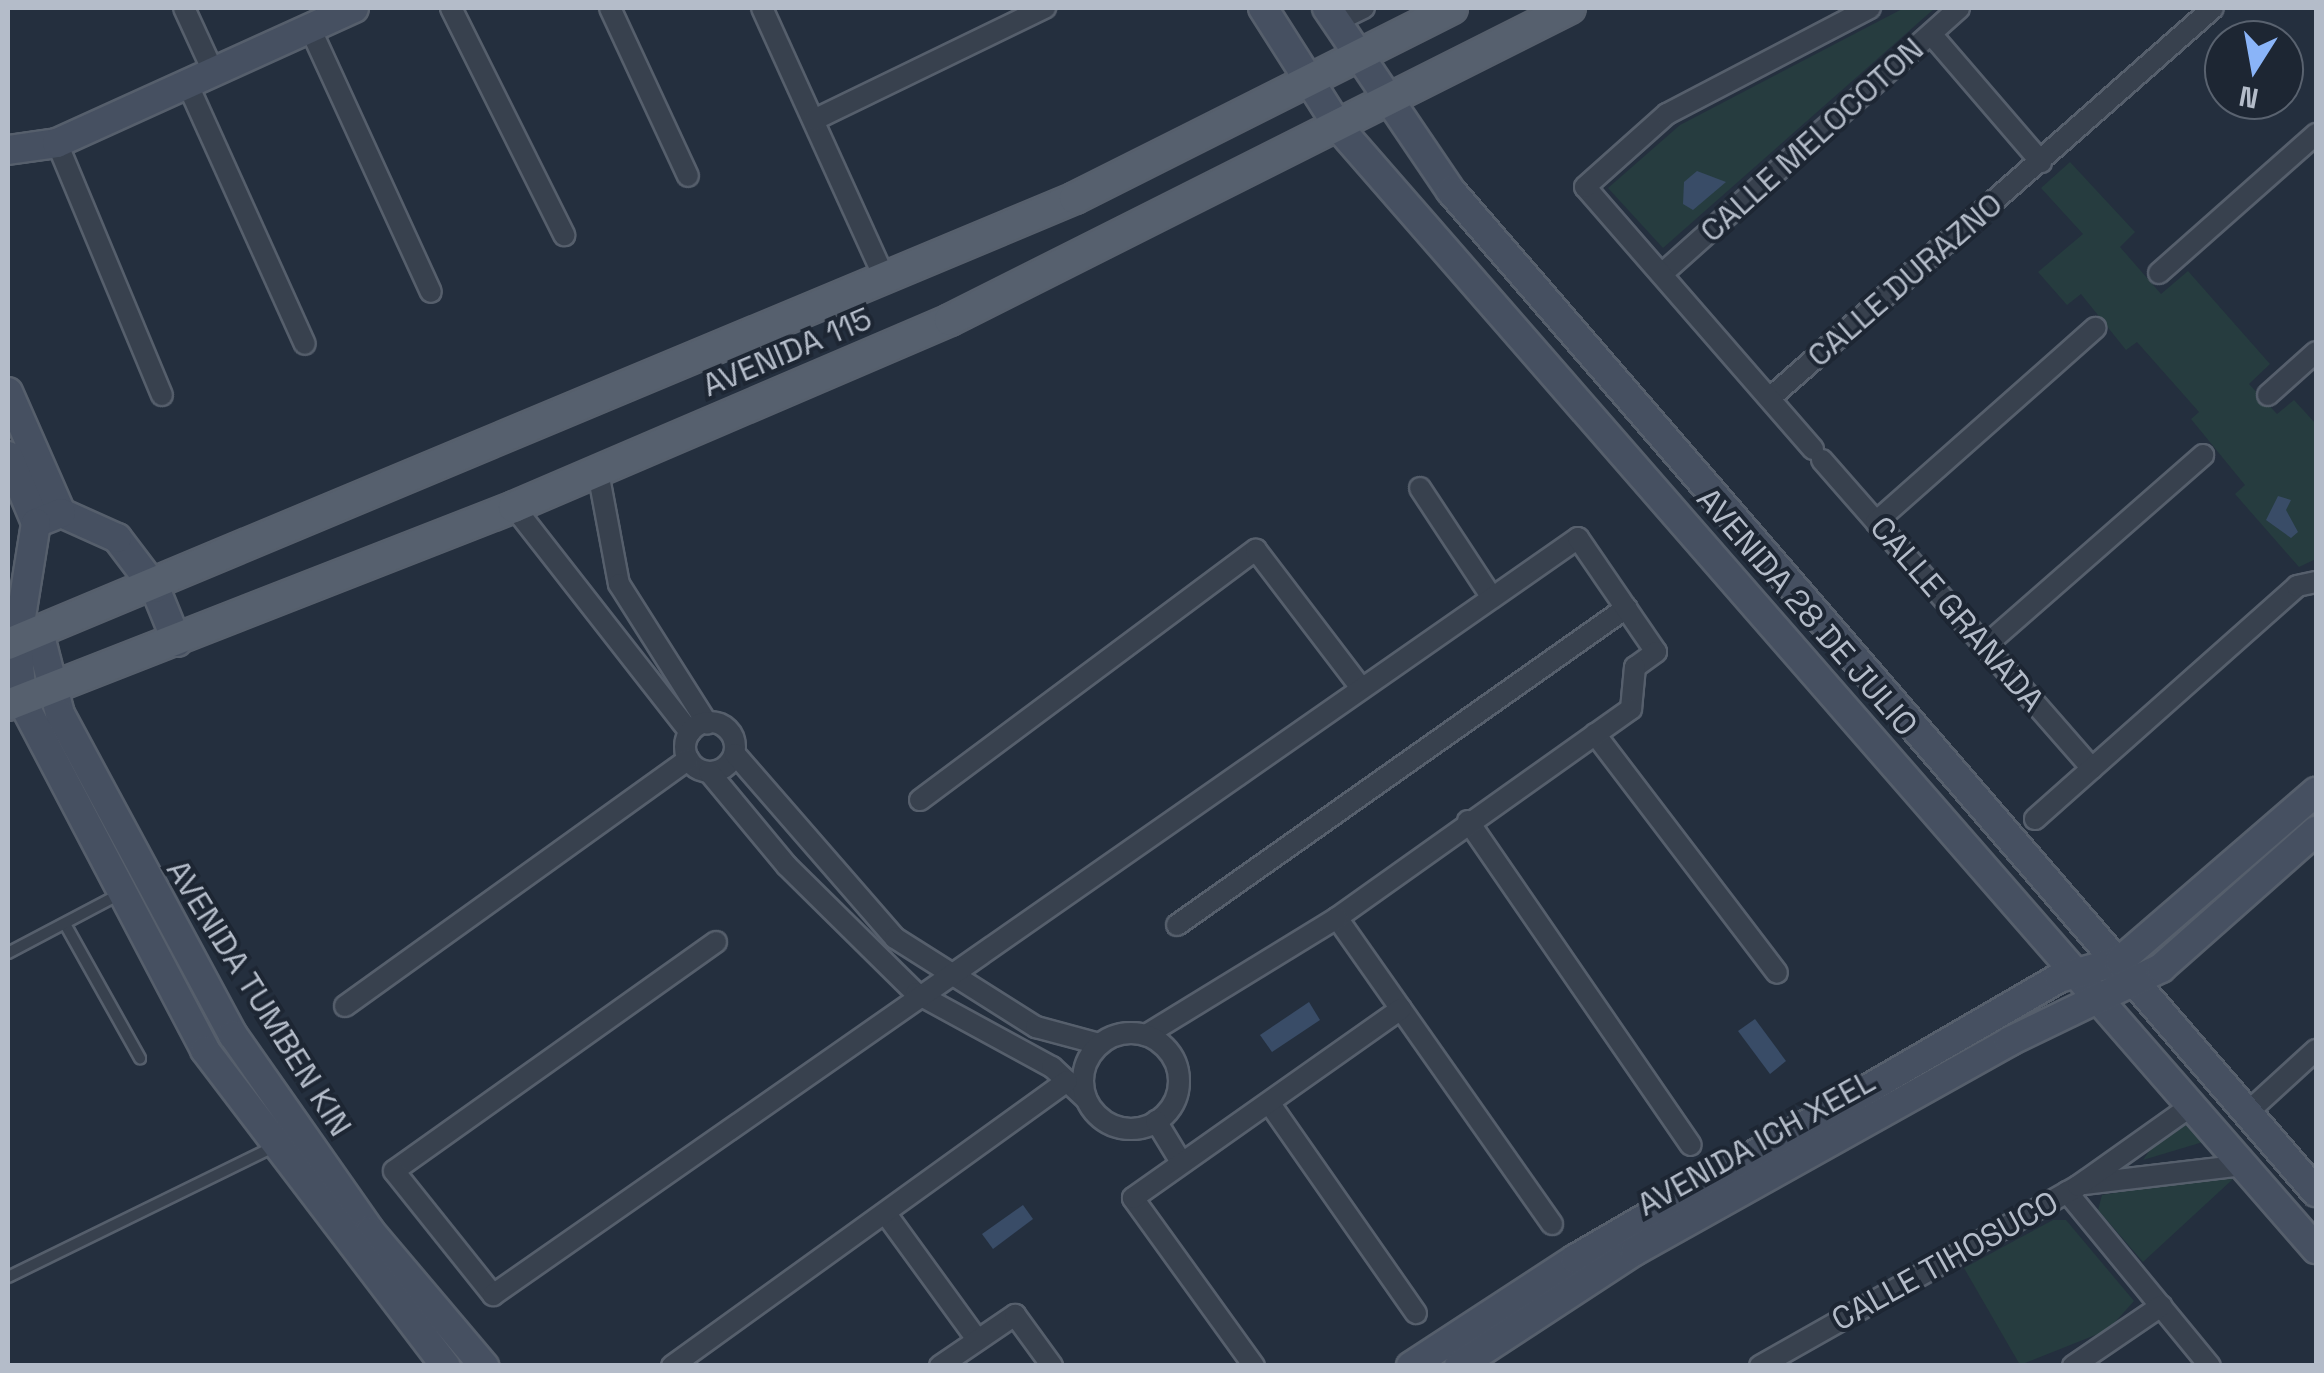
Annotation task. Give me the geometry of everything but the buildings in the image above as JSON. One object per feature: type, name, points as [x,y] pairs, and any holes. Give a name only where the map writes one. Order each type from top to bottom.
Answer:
[{"type":"main road","name":"AVENIDA 115","points":[[21,639],[155,588],[1075,198],[1452,8]]},
{"type":"main road","name":"AVENIDA 115","points":[[26,698],[514,508],[950,320],[1340,129],[1570,8]]},
{"type":"street","points":[[184,8],[212,69]]},
{"type":"street","points":[[451,8],[564,235]]},
{"type":"street","points":[[610,8],[688,176]]},
{"type":"street","points":[[762,8],[885,279]]},
{"type":"street","points":[[814,120],[1045,8]]},
{"type":"street","name":"AVENIDA 28 DE JULIO","points":[[1263,8],[1340,129],[2068,979],[2099,1004],[2316,1248]]},
{"type":"street","points":[[1332,14],[1364,8]]},
{"type":"street","name":"CALLE MELOCOTON","points":[[1870,8],[1667,114],[1585,187],[1663,272],[1960,8]]},
{"type":"street","name":"CALLE DURAZNO","points":[[1770,398],[2213,8]]},
{"type":"street","name":"AVENIDA 28 DE JULIO","points":[[1332,14],[1365,52],[1390,103],[1451,191],[2316,1192]]},
{"type":"street","points":[[8,150],[56,143],[332,15],[431,292]]},
{"type":"street","points":[[1931,34],[2041,162]]},
{"type":"street","points":[[186,83],[305,344]]},
{"type":"street","points":[[2159,273],[2316,134]]},
{"type":"street","points":[[56,143],[162,395]]},
{"type":"street","points":[[1663,272],[1770,398]]},
{"type":"street","points":[[1876,522],[2095,328]]},
{"type":"street","points":[[2268,395],[2316,352]]},
{"type":"street","points":[[8,392],[49,518],[21,639]]},
{"type":"street","name":"CALLE GRANADA","points":[[1770,398],[2092,768]]},
{"type":"street","points":[[1985,646],[2202,455]]},
{"type":"street","points":[[8,456],[49,518],[117,538],[155,588],[177,642]]},
{"type":"street","points":[[346,1006],[688,759],[699,727],[624,596],[598,472]]},
{"type":"street","points":[[1420,488],[1491,596]]},
{"type":"street","points":[[514,508],[699,727],[729,730],[734,754],[853,898],[946,976],[1036,1027],[1099,1044],[1146,1035],[1337,918],[1468,821],[1631,709],[1635,666],[1656,652],[1578,538],[1359,684],[946,976],[916,993],[493,1295],[394,1171],[716,942]]},
{"type":"street","points":[[920,800],[1256,550],[1359,684]]},
{"type":"street","points":[[2034,819],[2314,584]]},
{"type":"street","points":[[1178,925],[1626,608]]},
{"type":"street","name":"AVENIDA TUMBEN KIN","points":[[21,639],[26,698],[118,895],[274,1146],[446,1366]]},
{"type":"street","name":"AVENIDA TUMBEN KIN","points":[[26,698],[144,883],[234,1035],[370,1230],[484,1366]]},
{"type":"street","points":[[1594,734],[1777,973]]},
{"type":"street","points":[[708,772],[734,754]]},
{"type":"street","points":[[688,759],[708,772],[787,866],[916,993],[1067,1081],[1119,1128],[1156,1121],[1174,1104],[1178,1071],[1146,1035]]},
{"type":"street","points":[[1411,1366],[1575,1259],[2068,979],[2161,968],[2210,907],[2316,792]]},
{"type":"street","points":[[1468,821],[1691,1145]]},
{"type":"street","points":[[2210,907],[2316,831]]},
{"type":"street","points":[[1337,918],[1552,1224]]},
{"type":"street","name":"AVENIDA ICH XEEL","points":[[1459,1366],[1635,1251],[2010,1042],[2099,1004],[2127,970]]},
{"type":"street","points":[[1254,1366],[1134,1198],[1401,1009]]},
{"type":"street","points":[[1086,1099],[1083,1070],[1099,1044]]},
{"type":"street","points":[[2248,1112],[2316,1050]]},
{"type":"street","points":[[672,1366],[1067,1081]]},
{"type":"street","points":[[1270,1104],[1416,1314]]},
{"type":"street","name":"CALLE TIHOSUCO","points":[[1760,1366],[2072,1189],[2192,1106]]},
{"type":"street","points":[[1156,1121],[1181,1162]]},
{"type":"street","name":"CALLE TIHOSUCO","points":[[2072,1189],[2243,1165]]},
{"type":"street","points":[[2072,1189],[2210,1366]]},
{"type":"street","points":[[886,1214],[976,1338]]},
{"type":"street","points":[[2073,1366],[2161,1306]]},
{"type":"street","points":[[940,1366],[1015,1314],[1052,1366]]},
{"type":"lane","points":[[8,953],[118,895]]},
{"type":"lane","points":[[65,924],[140,1058]]},
{"type":"lane","points":[[8,1276],[274,1146]]},
{"type":"green space","points":[[1904,8],[1935,8],[1663,248],[1608,188],[1680,125]]},
{"type":"green space","points":[[2070,162],[2135,232],[2120,247],[2161,294],[2188,271],[2270,364],[2249,384],[2277,414],[2294,400],[2316,424],[2316,559],[2299,567],[2235,494],[2245,485],[2191,419],[2199,412],[2137,342],[2126,350],[2081,294],[2067,305],[2038,272],[2083,234],[2041,188]]},
{"type":"green space","points":[[2188,1124],[2203,1142],[2143,1160],[2152,1147]]},
{"type":"green space","points":[[2225,1175],[2233,1179],[2143,1262],[2098,1210],[2102,1195]]},
{"type":"green space","points":[[2053,1220],[2066,1220],[2134,1301],[2108,1330],[2020,1365],[1964,1268]]},
{"type":"water","points":[[1697,171],[1726,182],[1693,210],[1683,204],[1684,182]]},
{"type":"water","points":[[2278,496],[2291,500],[2286,510],[2298,532],[2291,538],[2266,520]]},
{"type":"water","points":[[1309,1002],[1320,1020],[1272,1052],[1260,1035]]},
{"type":"water","points":[[1755,1019],[1786,1061],[1770,1074],[1738,1031]]},
{"type":"water","points":[[1023,1205],[1033,1219],[993,1249],[982,1234]]}]
